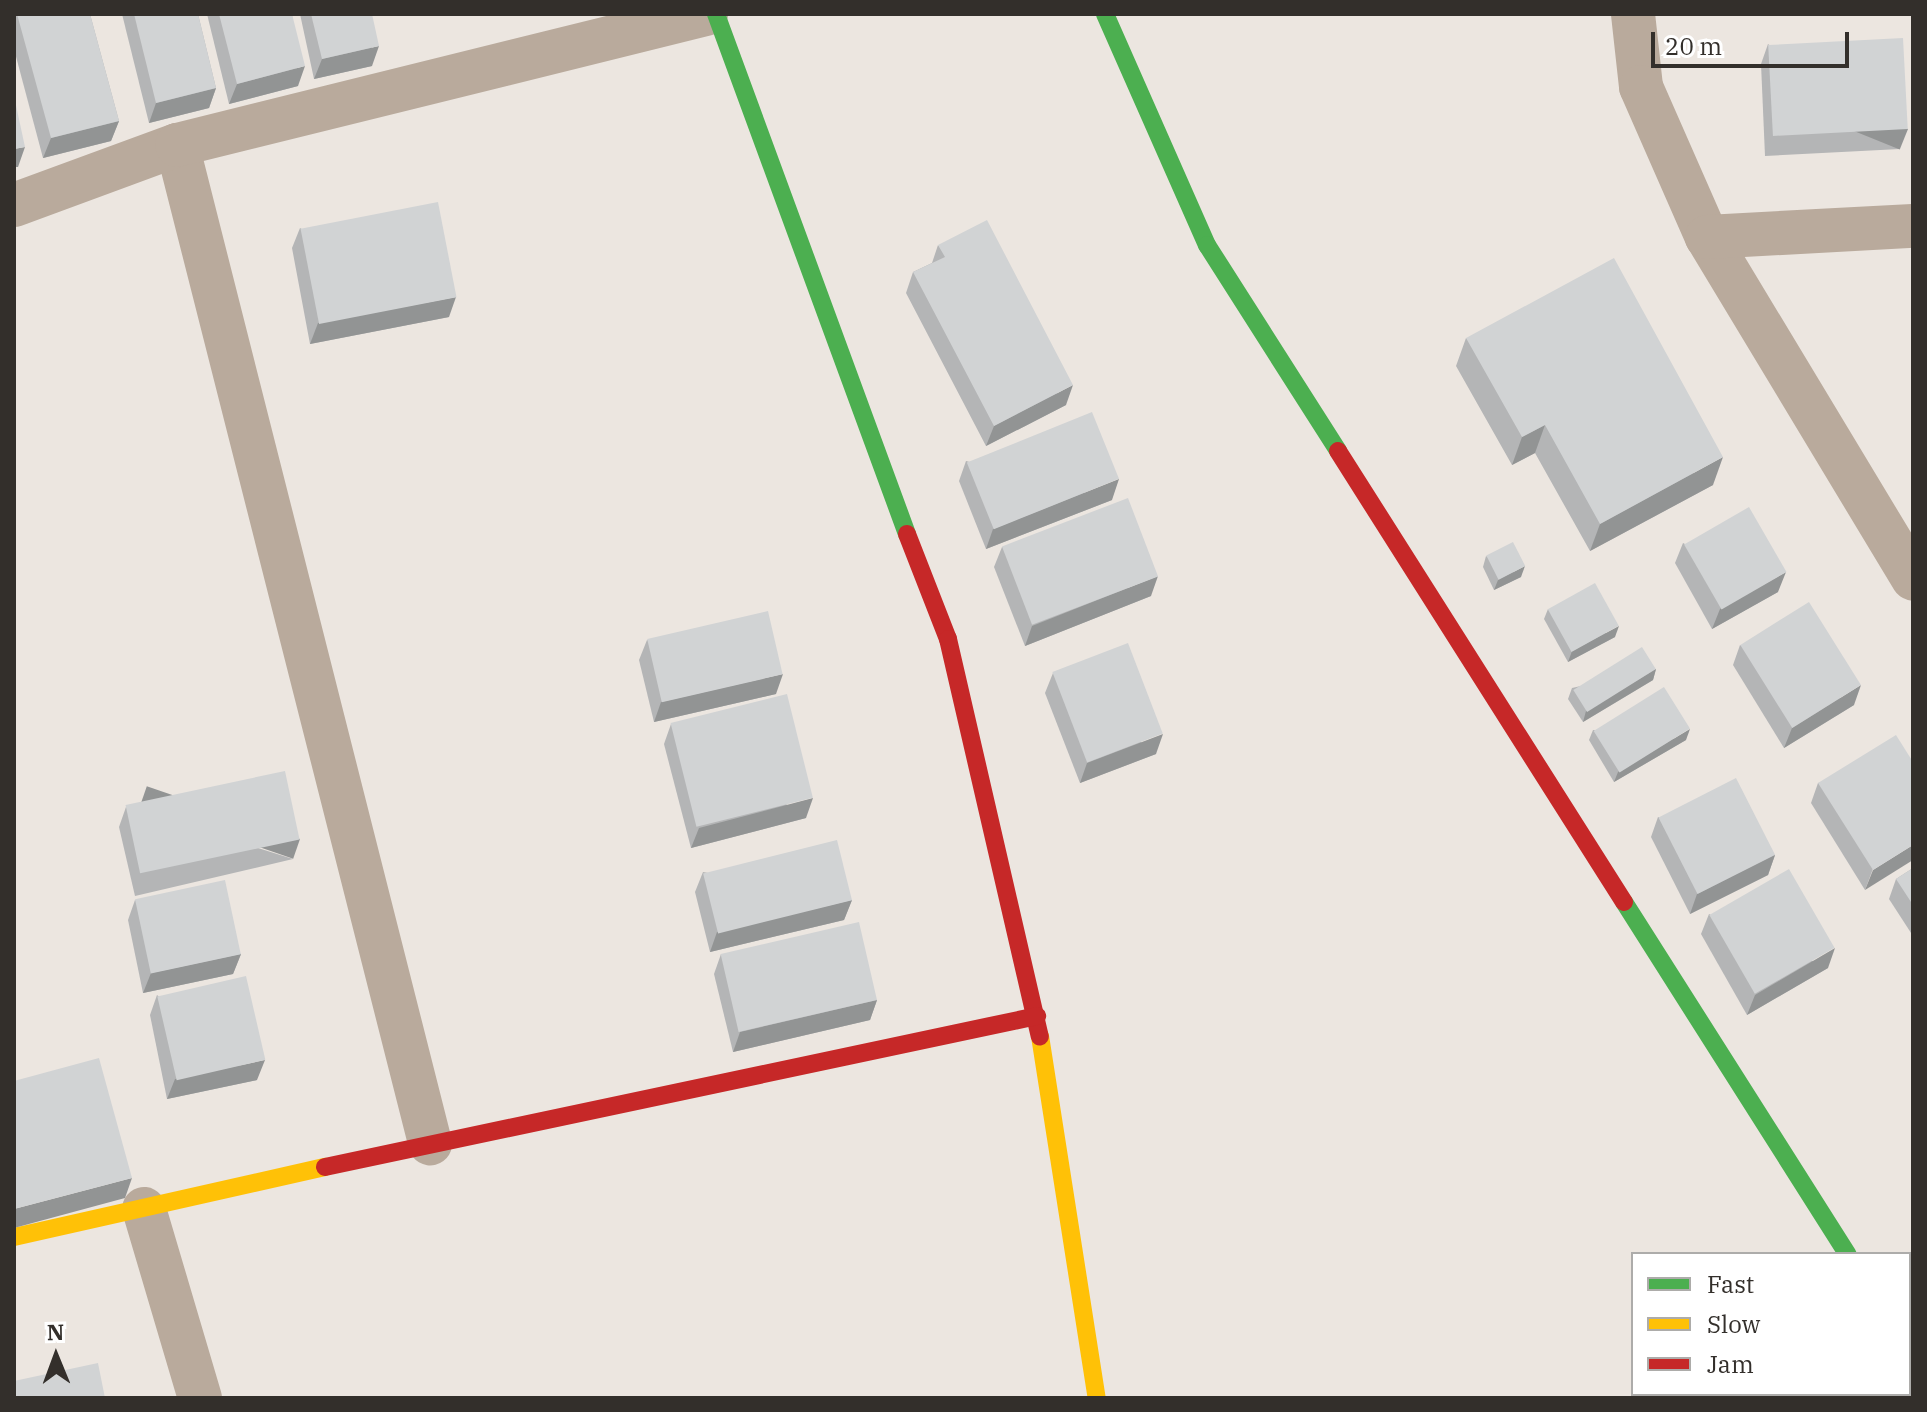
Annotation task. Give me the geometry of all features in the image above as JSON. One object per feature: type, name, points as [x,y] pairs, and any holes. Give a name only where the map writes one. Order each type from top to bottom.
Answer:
[{"type":"street","points":[[14,205],[177,145],[706,14]]},
{"type":"street","points":[[716,14],[878,461],[948,639],[1037,1016],[1097,1398]]},
{"type":"street","points":[[1105,14],[1207,245],[1846,1252]]},
{"type":"street","points":[[1633,14],[1641,87],[1707,237],[1913,579]]},
{"type":"street","points":[[177,145],[430,1143]]},
{"type":"street","points":[[1707,237],[1913,226]]},
{"type":"street","points":[[14,1237],[430,1143],[1037,1016]]},
{"type":"street","points":[[144,1209],[200,1398]]},
{"type":"building","points":[[17,14],[90,14],[119,121],[51,138]]},
{"type":"building","points":[[134,14],[198,14],[216,88],[156,103]]},
{"type":"building","points":[[219,14],[292,14],[305,66],[237,84]]},
{"type":"building","points":[[311,14],[372,14],[379,46],[322,59]]},
{"type":"building","points":[[1903,38],[1908,129],[1773,136],[1768,45]]},
{"type":"building","points":[[14,96],[25,147],[14,149]]},
{"type":"building","points":[[438,202],[457,297],[319,324],[301,229]]},
{"type":"building","points":[[987,220],[1073,385],[994,426],[913,272],[945,257],[938,245]]},
{"type":"building","points":[[1614,258],[1723,457],[1600,524],[1545,425],[1522,437],[1466,338]]},
{"type":"building","points":[[1092,412],[1119,479],[994,529],[967,463]]},
{"type":"building","points":[[1128,498],[1158,576],[1032,625],[1002,546]]},
{"type":"building","points":[[1749,507],[1786,572],[1722,609],[1684,544]]},
{"type":"building","points":[[1513,542],[1525,566],[1499,580],[1486,556]]},
{"type":"building","points":[[1595,583],[1619,626],[1572,652],[1548,609]]},
{"type":"building","points":[[1809,602],[1861,685],[1792,728],[1740,645]]},
{"type":"building","points":[[768,611],[783,674],[662,702],[647,639]]},
{"type":"building","points":[[1128,643],[1163,734],[1087,763],[1052,672]]},
{"type":"building","points":[[1642,647],[1656,669],[1587,712],[1573,690]]},
{"type":"building","points":[[1664,687],[1690,729],[1620,773],[1594,731]]},
{"type":"building","points":[[787,694],[813,798],[696,827],[671,723]]},
{"type":"building","points":[[1896,735],[1913,762],[1913,845],[1873,870],[1818,783]]},
{"type":"building","points":[[285,771],[300,839],[140,873],[126,805]]},
{"type":"building","points":[[1736,778],[1775,855],[1698,894],[1658,817]]},
{"type":"building","points":[[837,840],[852,900],[718,934],[703,873]]},
{"type":"building","points":[[1913,868],[1913,905],[1896,879]]},
{"type":"building","points":[[1789,869],[1834,948],[1755,994],[1709,915]]},
{"type":"building","points":[[225,880],[241,954],[151,973],[135,899]]},
{"type":"building","points":[[859,922],[877,1000],[739,1032],[721,954]]},
{"type":"building","points":[[246,976],[265,1060],[177,1080],[157,996]]},
{"type":"building","points":[[99,1058],[132,1178],[14,1209],[14,1081]]},
{"type":"building","points":[[98,1363],[105,1398],[14,1398],[14,1381]]},
{"type":"traffic: fast","points":[[716,14],[907,534]]},
{"type":"traffic: fast","points":[[1105,14],[1207,245],[1338,451]]},
{"type":"traffic: fast","points":[[1624,902],[1846,1252]]},
{"type":"traffic: slow","points":[[1040,1036],[1097,1398]]},
{"type":"traffic: slow","points":[[14,1237],[325,1167]]},
{"type":"traffic: jam","points":[[1338,451],[1624,902]]},
{"type":"traffic: jam","points":[[907,534],[948,639],[1040,1036]]},
{"type":"traffic: jam","points":[[325,1167],[1037,1016]]}]
